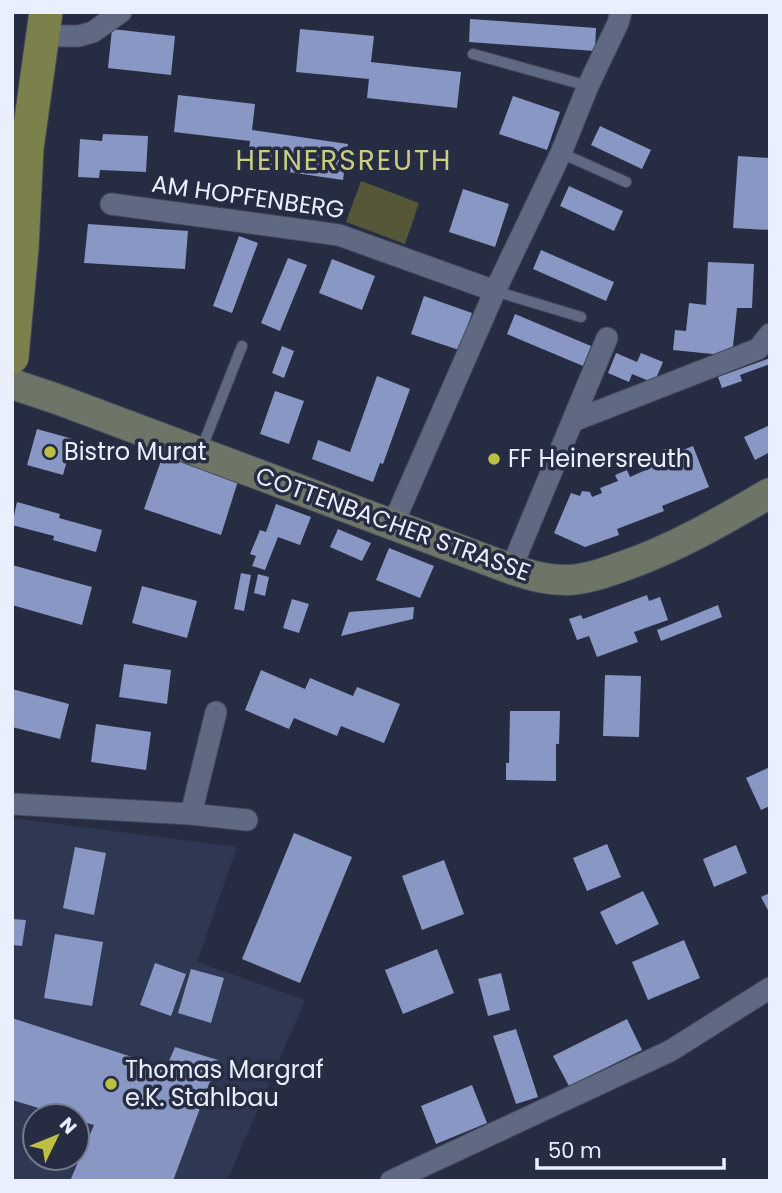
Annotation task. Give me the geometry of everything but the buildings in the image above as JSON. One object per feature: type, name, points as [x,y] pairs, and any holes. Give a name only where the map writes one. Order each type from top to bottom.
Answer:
[{"type":"main road","points":[[12,357],[22,248],[20,148],[45,24]]},
{"type":"street","points":[[45,24],[79,36],[93,32],[121,12]]},
{"type":"street","points":[[393,524],[495,291],[561,153],[587,86],[621,12]]},
{"type":"street","name":"AM HOPFENBERG","points":[[111,204],[340,235],[495,291]]},
{"type":"street","points":[[573,421],[758,349],[770,334]]},
{"type":"street","points":[[511,569],[607,338]]},
{"type":"street","name":"COTTENBACHER STRASSE","points":[[12,384],[541,578],[581,579],[641,560],[702,532],[770,493]]},
{"type":"street","points":[[191,814],[216,712]]},
{"type":"street","points":[[12,804],[191,814],[247,820]]},
{"type":"street","points":[[391,1181],[670,1051],[770,988]]},
{"type":"lane","points":[[473,54],[587,86]]},
{"type":"lane","points":[[561,153],[626,182]]},
{"type":"lane","points":[[495,291],[581,317]]},
{"type":"lane","points":[[200,453],[243,346]]},
{"type":"shaded area","points":[[12,818],[237,847],[197,962],[305,1000],[227,1181],[12,1181]]},
{"type":"green space","points":[[361,181],[419,203],[405,244],[346,222]]},
{"type":"place","name":"Bistro Murat","points":[[50,452]]},
{"type":"place","name":"FF Heinersreuth","points":[[494,459]]},
{"type":"place","name":"Thomas Margraf e.K. Stahlbau","points":[[111,1084]]},
{"type":"district","name":"HEINERSREUTH","points":[[344,160]]}]
